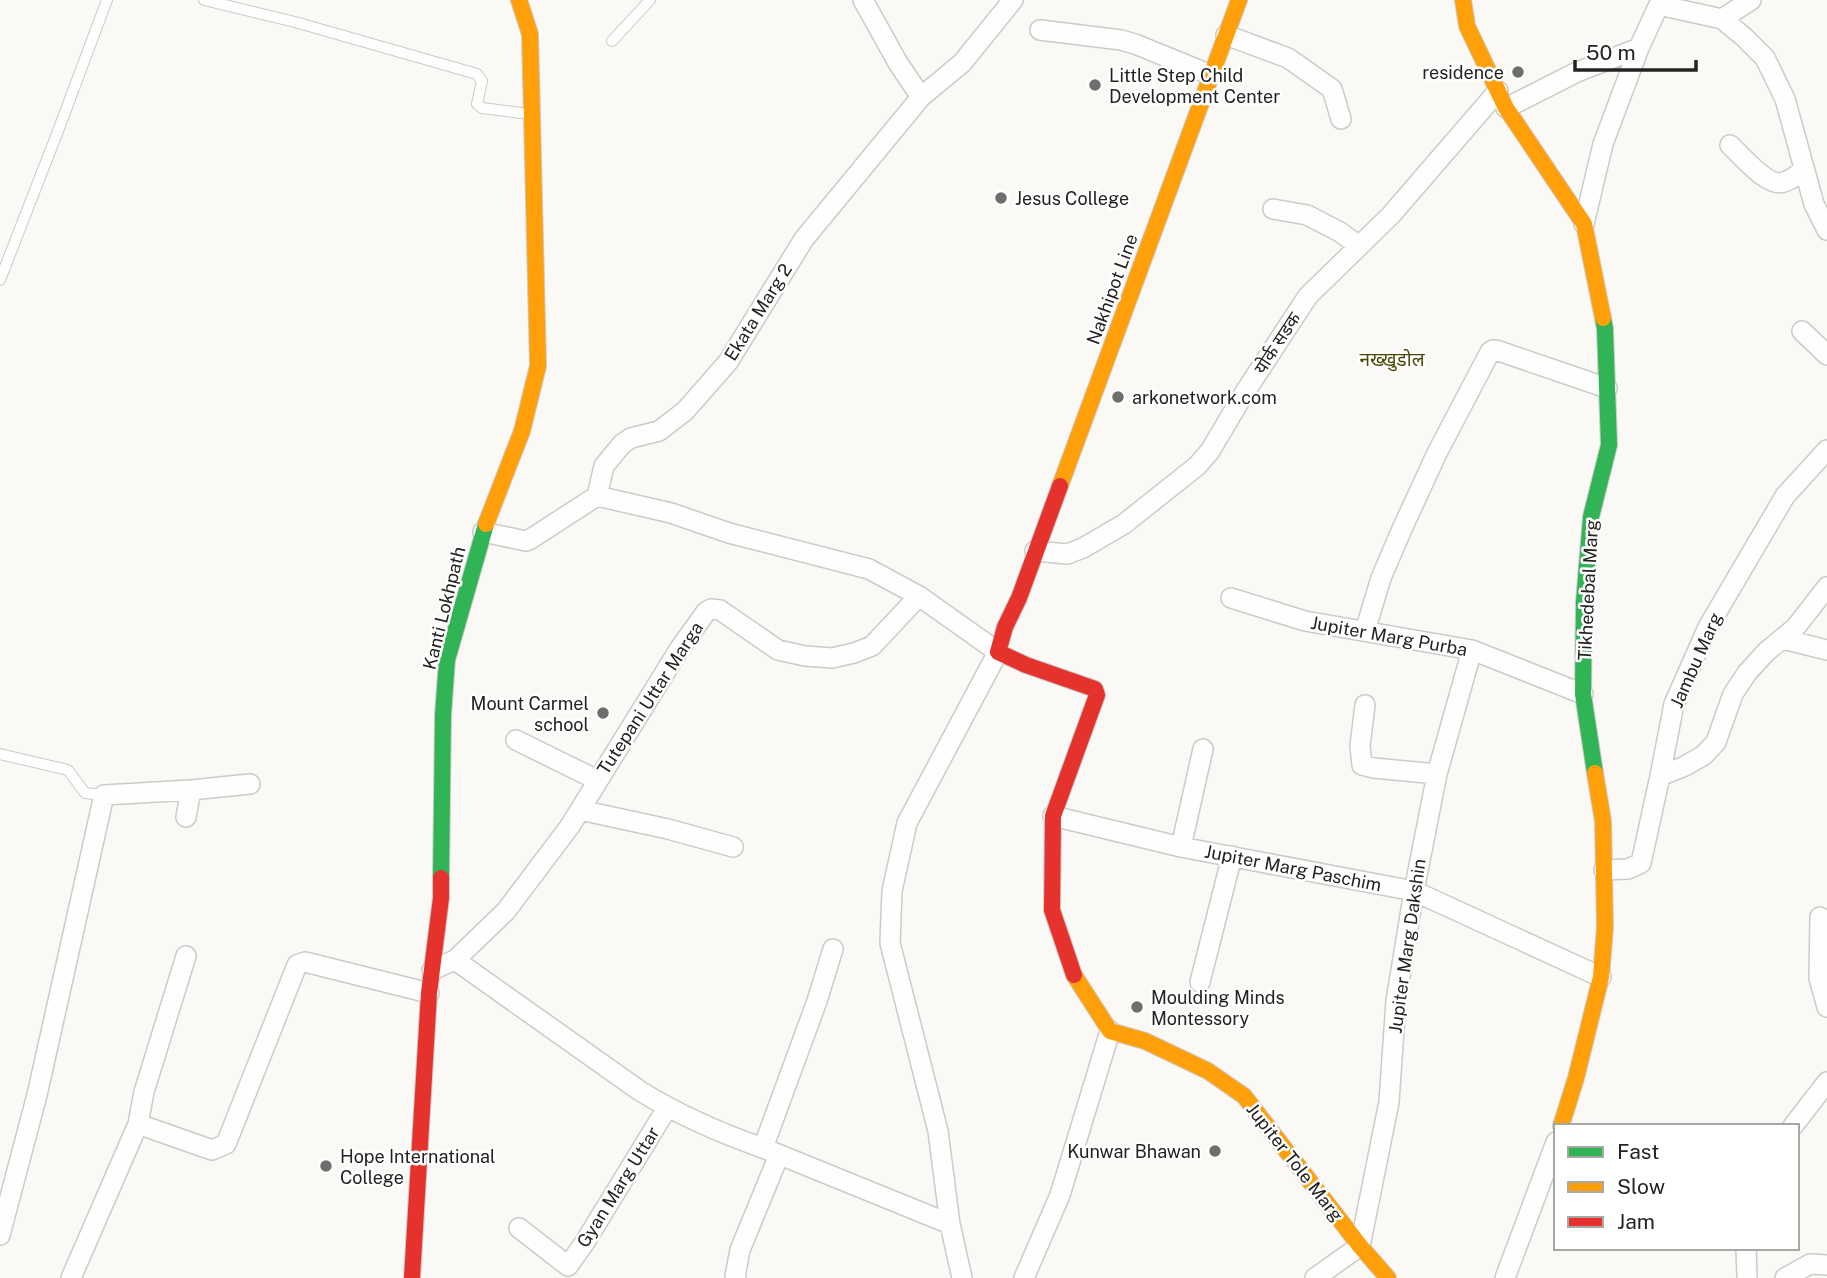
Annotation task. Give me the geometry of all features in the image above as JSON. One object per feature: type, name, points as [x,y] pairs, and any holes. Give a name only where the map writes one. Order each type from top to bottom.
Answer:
[{"type":"street","name":"Kanti Lokhpath","points":[[412,1278],[429,993],[441,898],[443,715],[447,660],[484,532],[522,431],[538,366],[530,34],[519,0]]},
{"type":"street","points":[[863,0],[921,97]]},
{"type":"street","name":"Ekata Marg 2","points":[[597,496],[604,466],[622,444],[631,438],[659,431],[685,411],[728,362],[804,239],[921,97],[962,63],[1013,0]]},
{"type":"street","name":"Nakhipot Line","points":[[998,652],[1005,627],[1019,597],[1239,0]]},
{"type":"street","name":"Tikhedebal Marg","points":[[1463,0],[1467,26],[1502,99],[1584,224],[1605,329],[1608,445],[1591,517],[1584,602],[1583,694],[1603,821],[1605,927],[1601,976],[1562,1124]]},
{"type":"street","points":[[1722,19],[1751,0]]},
{"type":"street","points":[[1584,224],[1603,144],[1639,48],[1660,2],[1722,19],[1765,58],[1785,99],[1814,204],[1827,230]]},
{"type":"street","points":[[1040,30],[1121,40],[1211,75]]},
{"type":"street","points":[[1226,35],[1288,58],[1332,89],[1341,119]]},
{"type":"street","points":[[1502,99],[1639,48]]},
{"type":"street","name":"योर्क सडक","points":[[1035,551],[1067,554],[1083,548],[1124,524],[1197,466],[1210,451],[1308,296],[1391,215],[1502,99]]},
{"type":"street","points":[[1730,145],[1773,183],[1783,183],[1804,170]]},
{"type":"street","points":[[1273,209],[1307,215],[1340,232],[1359,246]]},
{"type":"street","points":[[1802,331],[1827,355]]},
{"type":"street","points":[[1366,631],[1381,578],[1402,528],[1437,453],[1490,352],[1496,350],[1607,388]]},
{"type":"street","name":"Jambu Marg","points":[[1604,870],[1628,869],[1641,863],[1674,704],[1708,627],[1785,496],[1827,450]]},
{"type":"street","points":[[484,532],[526,541],[597,496],[671,513],[729,533],[869,569],[919,596],[998,652],[1094,689],[1097,695],[1053,816],[1052,910],[1075,977],[1111,1031],[1060,1195],[1024,1278]]},
{"type":"street","points":[[1661,776],[1704,755],[1716,741],[1733,694],[1747,673],[1766,652],[1795,628],[1827,587]]},
{"type":"street","name":"Tutepani Uttar Marga","points":[[432,971],[455,960],[506,911],[580,810],[680,648],[706,612],[711,609],[720,610],[778,650],[804,656],[832,658],[872,646],[919,596]]},
{"type":"street","name":"Jupiter Marg Purba","points":[[1231,598],[1305,621],[1472,650],[1583,694]]},
{"type":"street","points":[[1783,639],[1827,650]]},
{"type":"street","name":"Jupiter Marg Dakshin","points":[[1360,1245],[1390,1102],[1395,1001],[1414,891],[1437,774],[1472,650]]},
{"type":"street","points":[[962,1278],[950,1224],[938,1131],[890,943],[892,891],[906,823],[998,652]]},
{"type":"street","points":[[1365,705],[1360,746],[1362,765],[1437,774]]},
{"type":"street","points":[[516,740],[597,780]]},
{"type":"street","points":[[1181,847],[1203,750]]},
{"type":"street","points":[[0,1235],[37,1094],[104,794],[250,784]]},
{"type":"street","points":[[186,817],[191,790]]},
{"type":"street","points":[[580,810],[733,847]]},
{"type":"street","name":"Jupiter Marg Paschim","points":[[1053,816],[1181,847],[1414,891],[1601,976]]},
{"type":"street","points":[[1200,982],[1232,856]]},
{"type":"street","points":[[1820,917],[1819,978],[1827,1007]]},
{"type":"street","points":[[736,1278],[740,1250],[833,949]]},
{"type":"street","points":[[71,1278],[138,1124],[144,1092],[187,956]]},
{"type":"street","points":[[455,960],[667,1108],[733,1138],[950,1224]]},
{"type":"street","points":[[138,1124],[212,1150],[226,1144],[297,965],[305,962],[429,993]]},
{"type":"street","name":"Jupiter Tole Marg","points":[[1111,1031],[1145,1041],[1208,1071],[1244,1096],[1388,1278]]},
{"type":"street","points":[[1795,1124],[1827,1082]]},
{"type":"street","name":"Gyan Marg Uttar","points":[[519,1228],[564,1272],[667,1108]]},
{"type":"street","points":[[1505,1278],[1554,1147]]},
{"type":"street","points":[[1315,1278],[1360,1245]]},
{"type":"street","points":[[1746,1250],[1747,1278]]},
{"type":"street","points":[[1785,1278],[1810,1264],[1827,1265]]},
{"type":"lane","points":[[0,279],[107,0]]},
{"type":"lane","points":[[204,0],[295,22],[477,74],[482,81],[477,104],[482,108],[533,114]]},
{"type":"lane","points":[[612,41],[650,0]]},
{"type":"lane","points":[[0,754],[68,770],[85,793],[104,794]]},
{"type":"traffic: fast","points":[[1595,773],[1583,694],[1584,602],[1591,517],[1609,445],[1603,318]]},
{"type":"traffic: fast","points":[[441,878],[443,715],[447,660],[486,524]]},
{"type":"traffic: slow","points":[[486,524],[522,431],[538,366],[530,34],[519,0]]},
{"type":"traffic: slow","points":[[1060,486],[1239,0]]},
{"type":"traffic: slow","points":[[1463,0],[1467,26],[1506,108],[1584,224],[1603,318]]},
{"type":"traffic: slow","points":[[1562,1124],[1601,977],[1605,927],[1603,821],[1595,773]]},
{"type":"traffic: slow","points":[[1074,975],[1110,1031],[1145,1041],[1208,1071],[1244,1096],[1360,1246],[1388,1278]]},
{"type":"traffic: jam","points":[[1060,486],[1019,598],[1005,627],[998,652],[1026,665],[1095,689],[1097,695],[1053,816],[1052,910],[1074,975]]},
{"type":"traffic: jam","points":[[412,1278],[429,993],[441,878]]},
{"type":"place","name":"residence","points":[[1518,72]]},
{"type":"place","name":"Little Step Child Development Center","points":[[1095,85]]},
{"type":"place","name":"Jesus College","points":[[1001,198]]},
{"type":"place","name":"arkonetwork.com","points":[[1118,397]]},
{"type":"place","name":"Mount Carmel school","points":[[603,713]]},
{"type":"place","name":"Moulding Minds Montessory","points":[[1137,1007]]},
{"type":"place","name":"Kunwar Bhawan","points":[[1215,1151]]},
{"type":"place","name":"Hope International College","points":[[326,1166]]},
{"type":"district","name":"नख्खुडोल","points":[[1392,359]]}]
